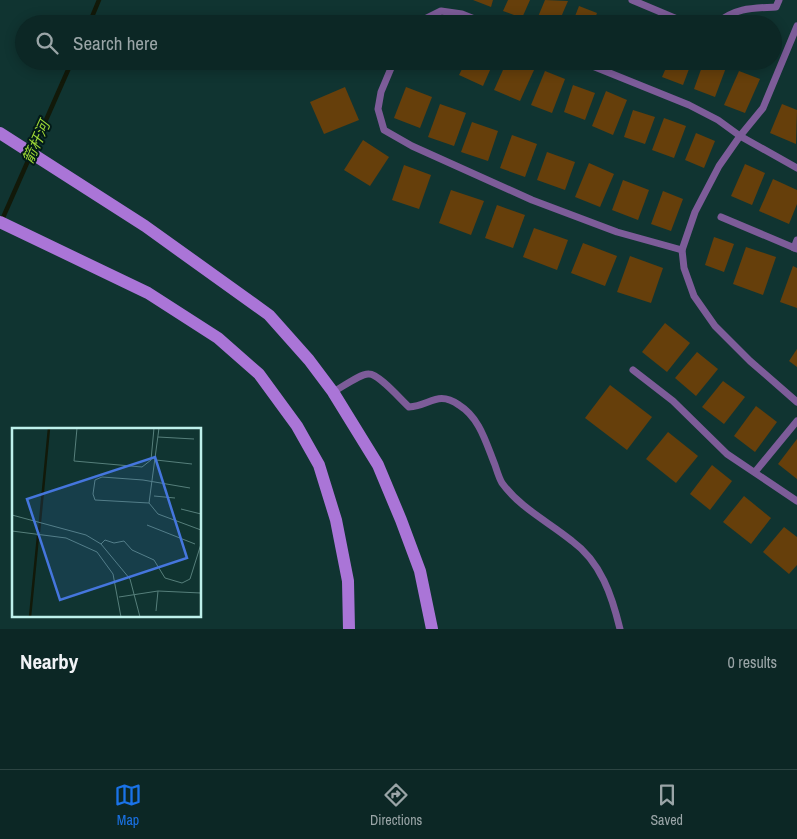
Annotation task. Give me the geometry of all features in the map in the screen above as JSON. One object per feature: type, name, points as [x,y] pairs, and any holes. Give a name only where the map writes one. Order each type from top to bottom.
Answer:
[{"type":"main road","points":[[0,134],[145,226],[269,315],[309,360],[333,392],[378,465],[420,571],[432,629]]},
{"type":"main road","points":[[0,222],[148,293],[218,338],[259,374],[296,426],[319,465],[336,520],[348,581],[349,629]]},
{"type":"lane","points":[[632,0],[668,15]]},
{"type":"lane","points":[[726,15],[746,8],[776,6],[778,0]]},
{"type":"lane","points":[[433,15],[441,11],[464,15]]},
{"type":"lane","points":[[782,62],[797,26]]},
{"type":"lane","points":[[390,70],[381,92],[378,110],[384,130],[412,146],[532,200],[618,232],[682,250]]},
{"type":"lane","points":[[602,70],[689,105],[718,120],[740,136],[797,168]]},
{"type":"lane","points":[[779,70],[763,108],[719,166],[694,212],[682,250],[684,268],[694,296],[715,326],[750,361],[797,402]]},
{"type":"lane","points":[[721,217],[796,246]]},
{"type":"lane","points":[[633,370],[673,401],[727,454],[797,501]]},
{"type":"lane","points":[[333,392],[363,375],[369,374],[378,377],[409,407],[418,407],[437,398],[447,399],[470,413],[478,424],[501,482],[534,514],[574,542],[590,556],[607,586],[620,629]]},
{"type":"lane","points":[[755,472],[797,420]]},
{"type":"building","points":[[473,0],[493,0],[491,7]]},
{"type":"building","points":[[508,0],[530,0],[523,15],[514,15],[503,11]]},
{"type":"building","points":[[545,0],[568,1],[562,15],[539,15]]},
{"type":"building","points":[[579,6],[597,13],[596,15],[576,15]]},
{"type":"building","points":[[462,70],[490,70],[483,86],[459,75]]},
{"type":"building","points":[[503,70],[534,70],[520,101],[494,90]]},
{"type":"building","points":[[665,70],[689,70],[683,85],[662,77]]},
{"type":"building","points":[[701,70],[725,70],[715,97],[694,89]]},
{"type":"building","points":[[545,71],[565,79],[552,113],[531,105]]},
{"type":"building","points":[[739,71],[760,79],[745,113],[724,105]]},
{"type":"building","points":[[573,85],[595,93],[585,120],[564,112]]},
{"type":"building","points":[[345,87],[359,120],[324,134],[310,102]]},
{"type":"building","points":[[406,87],[432,97],[420,128],[394,118]]},
{"type":"building","points":[[606,91],[627,100],[613,135],[592,126]]},
{"type":"building","points":[[440,104],[466,113],[454,146],[428,137]]},
{"type":"building","points":[[782,104],[797,110],[796,144],[770,133]]},
{"type":"building","points":[[633,110],[655,117],[645,144],[624,137]]},
{"type":"building","points":[[664,118],[686,126],[674,158],[652,150]]},
{"type":"building","points":[[472,122],[498,131],[488,161],[461,152]]},
{"type":"building","points":[[696,133],[715,141],[704,168],[685,160]]},
{"type":"building","points":[[512,135],[537,144],[525,177],[500,168]]},
{"type":"building","points":[[363,140],[389,157],[370,186],[344,170]]},
{"type":"building","points":[[547,152],[575,162],[565,190],[537,180]]},
{"type":"building","points":[[589,163],[614,174],[600,207],[575,197]]},
{"type":"building","points":[[745,164],[765,173],[752,205],[731,196]]},
{"type":"building","points":[[404,165],[431,175],[419,209],[392,200]]},
{"type":"building","points":[[773,179],[797,190],[797,204],[789,224],[759,211]]},
{"type":"building","points":[[623,180],[649,190],[638,220],[612,210]]},
{"type":"building","points":[[451,190],[484,201],[471,235],[439,223]]},
{"type":"building","points":[[663,191],[683,199],[671,231],[651,224]]},
{"type":"building","points":[[497,205],[525,215],[513,248],[485,238]]},
{"type":"building","points":[[534,228],[568,240],[557,270],[523,257]]},
{"type":"building","points":[[714,237],[734,244],[724,272],[705,265]]},
{"type":"building","points":[[583,243],[617,256],[605,286],[571,273]]},
{"type":"building","points":[[746,247],[776,257],[763,295],[733,284]]},
{"type":"building","points":[[630,256],[663,268],[651,303],[617,292]]},
{"type":"building","points":[[793,266],[797,268],[797,308],[780,302]]},
{"type":"building","points":[[665,323],[690,343],[667,372],[642,352]]},
{"type":"building","points":[[797,349],[797,367],[789,361]]},
{"type":"building","points":[[697,352],[718,369],[696,396],[675,378]]},
{"type":"building","points":[[723,381],[745,397],[724,424],[702,407]]},
{"type":"building","points":[[610,385],[652,417],[627,450],[585,418]]},
{"type":"building","points":[[756,406],[777,422],[755,452],[734,436]]},
{"type":"building","points":[[668,432],[698,456],[676,483],[646,459]]},
{"type":"building","points":[[797,439],[797,479],[778,464]]},
{"type":"building","points":[[712,465],[732,481],[710,510],[690,494]]},
{"type":"building","points":[[744,496],[771,518],[751,544],[723,522]]},
{"type":"building","points":[[784,527],[797,537],[797,565],[789,574],[763,552]]},
{"type":"waterway","name":"箭杆河","points":[[93,15],[99,0]]},
{"type":"waterway","name":"箭杆河","points":[[1,222],[68,70]]}]
